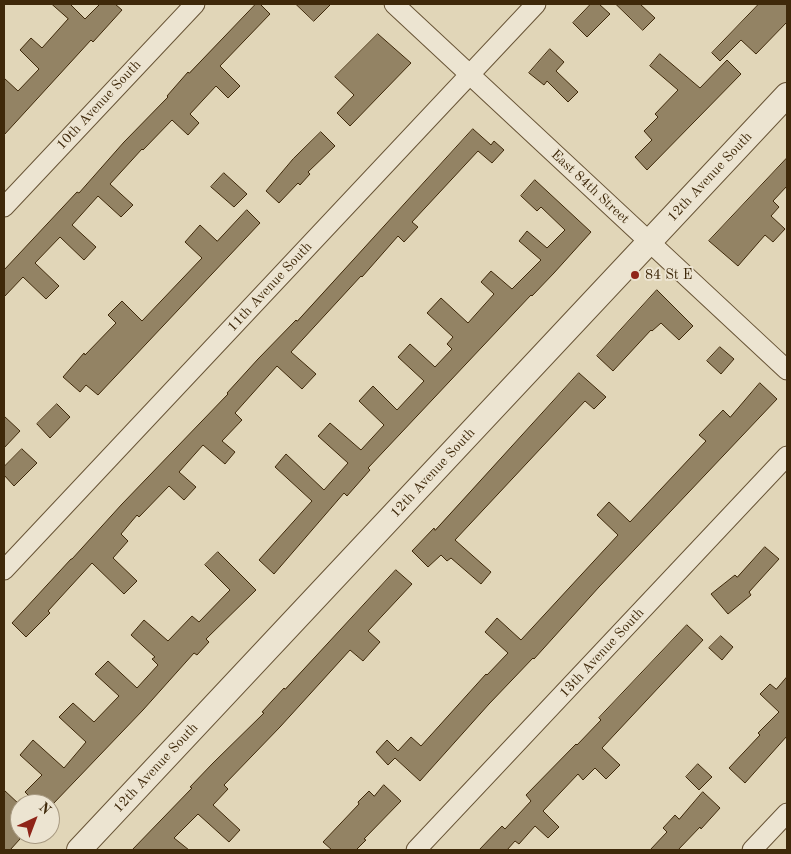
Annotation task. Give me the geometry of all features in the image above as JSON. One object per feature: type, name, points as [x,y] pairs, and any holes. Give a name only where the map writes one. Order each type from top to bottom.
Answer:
[{"type":"street","name":"10th Avenue South","points":[[4,207],[195,4]]},
{"type":"street","name":"East 84th Street","points":[[394,4],[787,370]]},
{"type":"street","name":"11th Avenue South","points":[[4,570],[536,4]]},
{"type":"street","name":"12th Avenue South","points":[[79,850],[787,95]]},
{"type":"street","name":"13th Avenue South","points":[[416,850],[787,456]]},
{"type":"street","points":[[752,850],[787,813]]},
{"type":"building","points":[[52,4],[70,4],[85,19],[100,4],[115,4],[122,10],[93,42],[91,40],[4,135],[4,78],[18,91],[39,69],[20,50],[31,38],[42,48],[68,19]]},
{"type":"building","points":[[256,4],[260,4],[270,14],[220,66],[240,86],[228,98],[216,86],[190,114],[199,123],[188,135],[172,120],[110,184],[133,205],[121,217],[98,196],[72,225],[96,247],[84,260],[60,237],[35,263],[59,286],[46,299],[23,277],[4,297],[4,270],[77,192],[79,193],[124,142],[168,97],[188,72]]},
{"type":"building","points":[[296,4],[331,4],[314,21]]},
{"type":"building","points":[[591,4],[599,4],[610,14],[587,37],[573,23]]},
{"type":"building","points":[[616,4],[640,4],[655,18],[643,30]]},
{"type":"building","points":[[759,4],[787,4],[787,22],[756,54],[741,40],[720,61],[712,53]]},
{"type":"building","points":[[378,34],[411,63],[350,126],[337,113],[354,95],[335,77]]},
{"type":"building","points":[[550,49],[564,62],[556,71],[578,92],[568,102],[547,81],[544,85],[529,73]]},
{"type":"building","points":[[660,54],[700,88],[727,60],[741,74],[647,170],[635,157],[652,140],[644,131],[658,117],[655,114],[678,90],[650,66]]},
{"type":"building","points":[[473,129],[491,145],[494,141],[504,150],[492,163],[478,151],[412,222],[418,227],[404,242],[398,236],[291,352],[316,374],[302,389],[277,366],[235,413],[242,420],[222,441],[235,452],[225,464],[203,445],[179,472],[196,487],[184,500],[169,486],[139,517],[137,515],[121,534],[128,541],[113,558],[137,581],[124,594],[92,563],[48,611],[50,613],[26,637],[12,623],[122,504],[228,394],[258,359],[297,321]]},
{"type":"building","points":[[321,132],[335,146],[308,172],[310,174],[300,185],[298,183],[279,203],[266,191],[293,159]]},
{"type":"building","points":[[787,158],[787,186],[773,201],[779,207],[771,216],[785,229],[773,242],[765,235],[738,266],[709,241]]},
{"type":"building","points":[[224,173],[247,194],[234,207],[211,187]]},
{"type":"building","points":[[535,180],[591,232],[368,468],[370,470],[347,496],[344,493],[274,574],[259,560],[312,501],[275,467],[286,454],[324,490],[348,463],[318,436],[330,423],[361,450],[384,425],[359,401],[373,386],[397,410],[424,381],[398,357],[410,344],[435,367],[452,349],[447,344],[453,337],[427,313],[441,298],[468,323],[494,294],[481,282],[491,271],[512,289],[541,260],[519,241],[527,231],[547,248],[565,230],[541,207],[537,211],[521,196]]},
{"type":"building","points":[[247,210],[260,223],[98,395],[86,385],[80,392],[63,377],[84,353],[85,355],[116,323],[108,315],[122,301],[142,321],[202,258],[185,242],[200,225],[217,241]]},
{"type":"building","points":[[657,290],[693,326],[679,340],[661,323],[651,330],[613,371],[597,356]]},
{"type":"building","points":[[720,347],[734,359],[721,374],[707,361]]},
{"type":"building","points":[[579,373],[606,397],[594,409],[585,401],[455,540],[491,572],[481,584],[451,558],[447,561],[441,555],[428,567],[412,551],[434,528],[435,530]]},
{"type":"building","points":[[760,383],[777,399],[599,587],[534,659],[489,704],[420,781],[395,758],[388,765],[376,752],[387,740],[398,751],[411,737],[421,746],[486,674],[508,653],[485,632],[497,618],[521,640],[618,535],[597,515],[609,502],[630,522],[706,441],[699,435],[723,410],[730,417]]},
{"type":"building","points":[[57,404],[70,417],[50,438],[37,424]]},
{"type":"building","points":[[4,416],[20,431],[4,448]]},
{"type":"building","points":[[22,449],[37,463],[14,486],[4,475],[4,467]]},
{"type":"building","points":[[765,547],[779,559],[749,592],[751,595],[728,614],[711,594],[735,575],[737,577]]},
{"type":"building","points":[[218,552],[256,590],[206,639],[209,642],[197,655],[194,653],[143,710],[60,797],[60,794],[27,794],[25,792],[42,775],[20,755],[33,740],[64,768],[86,742],[59,717],[73,703],[94,722],[119,696],[95,674],[108,661],[137,688],[158,665],[152,659],[155,657],[131,635],[144,620],[168,641],[192,616],[199,622],[230,590],[205,565]]},
{"type":"building","points":[[396,570],[412,584],[368,631],[380,642],[363,661],[350,650],[224,785],[228,789],[213,805],[240,830],[229,842],[198,814],[174,838],[189,850],[132,850],[192,788],[190,787],[213,763],[264,713],[262,712],[284,688]]},
{"type":"building","points":[[687,625],[703,640],[602,748],[620,765],[606,779],[595,768],[583,780],[578,774],[543,811],[559,827],[548,838],[535,826],[519,844],[515,841],[507,850],[479,850],[502,826],[505,829],[531,801],[526,795],[601,720],[599,718]]},
{"type":"building","points":[[721,636],[733,647],[722,660],[709,648]]},
{"type":"building","points":[[787,677],[787,736],[745,783],[729,768],[760,735],[758,733],[779,712],[760,694],[770,684],[776,689]]},
{"type":"building","points":[[698,764],[712,777],[699,790],[686,777]]},
{"type":"building","points":[[384,785],[401,801],[364,839],[366,840],[356,850],[332,850],[323,842],[369,791],[374,796]]},
{"type":"building","points":[[4,790],[10,796],[10,844],[15,844],[10,850],[4,850]]},
{"type":"building","points":[[703,792],[720,808],[701,829],[700,827],[678,850],[650,850],[667,832],[663,828],[675,815],[679,819]]},
{"type":"place","name":"84 St E","points":[[635,275]]}]
